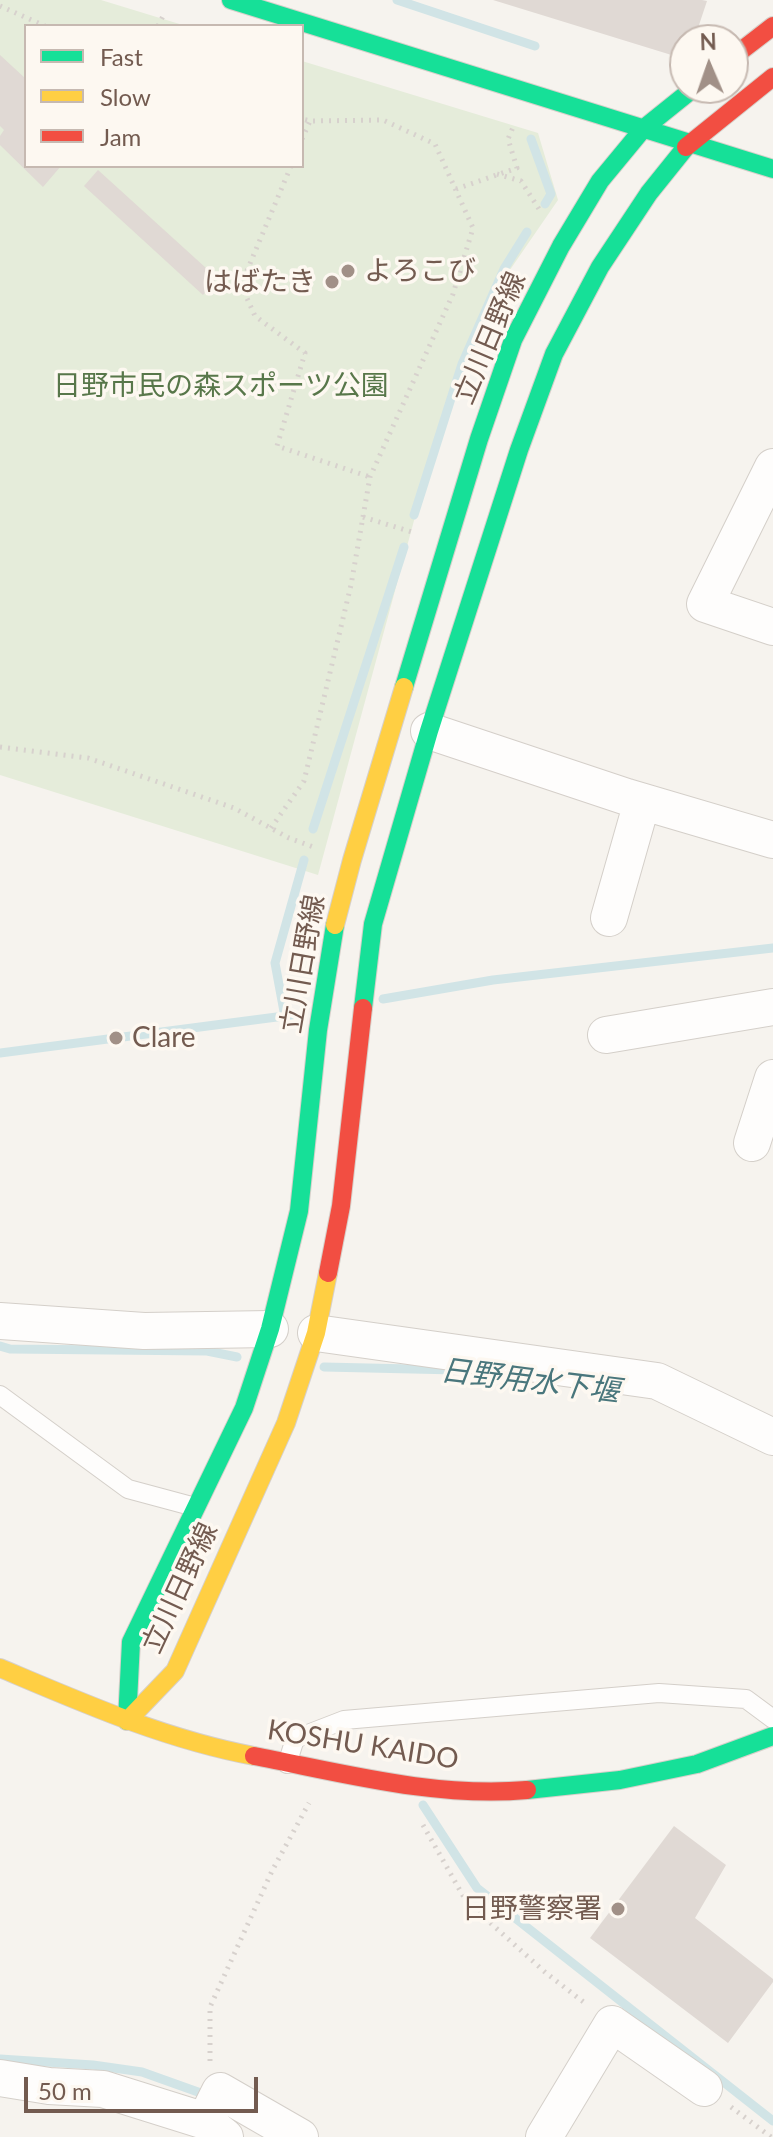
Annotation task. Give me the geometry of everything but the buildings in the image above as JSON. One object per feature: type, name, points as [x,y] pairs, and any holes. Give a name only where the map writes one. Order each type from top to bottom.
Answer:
[{"type":"main road","points":[[240,1],[773,169]]},
{"type":"main road","points":[[749,45],[773,26]]},
{"type":"main road","name":"立川日野線","points":[[127,1721],[175,1671],[286,1423],[316,1333],[341,1206],[373,924],[429,731],[519,450],[554,354],[600,267],[649,193],[690,143],[773,77]]},
{"type":"main road","name":"立川日野線","points":[[127,1721],[131,1642],[244,1408],[270,1329],[299,1211],[318,1030],[336,917],[479,439],[513,340],[561,246],[600,181],[643,129],[674,104]]},
{"type":"main road","name":"KOSHU KAIDO","points":[[0,1668],[127,1721],[228,1751],[402,1785],[454,1790],[522,1791],[620,1780],[697,1764],[773,1736]]},
{"type":"street","points":[[771,479],[705,604],[773,627]]},
{"type":"street","points":[[429,731],[642,802],[773,840]]},
{"type":"street","points":[[609,918],[642,802]]},
{"type":"street","points":[[336,917],[373,924]]},
{"type":"street","points":[[606,1035],[773,1007]]},
{"type":"street","points":[[752,1143],[773,1078]]},
{"type":"street","points":[[0,1321],[144,1331],[270,1329]]},
{"type":"street","points":[[316,1333],[657,1381],[773,1437]]},
{"type":"street","points":[[544,2137],[612,2024],[704,2088]]},
{"type":"street","points":[[0,2078],[49,2086],[103,2089],[216,2111],[300,2137]]},
{"type":"lane","points":[[0,1395],[128,1489],[195,1507]]},
{"type":"lane","points":[[287,1764],[295,1739],[344,1720],[659,1693],[746,1699],[773,1719]]},
{"type":"path","points":[[0,6],[40,24]]},
{"type":"path","points":[[159,24],[165,12]]},
{"type":"path","points":[[271,828],[304,781],[351,585],[370,477],[453,294],[473,228],[435,144],[383,120],[304,120]]},
{"type":"path","points":[[304,134],[310,121]]},
{"type":"path","points":[[456,189],[517,168],[508,139],[515,121]]},
{"type":"path","points":[[290,168],[241,285],[255,316],[305,353],[277,446],[370,477]]},
{"type":"path","points":[[496,174],[521,181],[541,213]]},
{"type":"path","points":[[363,517],[424,535]]},
{"type":"path","points":[[0,747],[88,758],[234,808],[289,838],[316,848]]},
{"type":"path","points":[[216,2111],[211,2080],[210,2007],[272,1871],[306,1811],[321,1770]]},
{"type":"path","points":[[402,1785],[466,1901],[546,1973],[612,2024]]},
{"type":"path","points":[[704,2088],[752,2120],[771,2137]]},
{"type":"green space","name":"日野市民の森スポーツ公園","points":[[0,0],[101,0],[179,24],[24,24],[24,168],[304,168],[304,62],[538,133],[558,200],[481,312],[448,395],[318,875],[0,775]]},
{"type":"waterway","points":[[397,0],[535,46]]},
{"type":"waterway","points":[[531,139],[551,194],[545,204]]},
{"type":"waterway","points":[[414,515],[462,364],[504,269],[527,232]]},
{"type":"waterway","points":[[313,829],[404,547]]},
{"type":"waterway","points":[[285,1017],[275,963],[304,860]]},
{"type":"waterway","name":"日野用水下堰","points":[[383,999],[493,980],[773,948]]},
{"type":"waterway","name":"日野用水下堰","points":[[0,1053],[292,1015]]},
{"type":"waterway","name":"日野用水下堰","points":[[0,1346],[10,1349],[207,1351],[237,1357]]},
{"type":"waterway","name":"日野用水下堰","points":[[324,1367],[457,1370]]},
{"type":"waterway","points":[[423,1805],[477,1888],[773,2121]]},
{"type":"waterway","points":[[0,2059],[93,2065],[142,2072],[207,2098]]},
{"type":"traffic: fast","points":[[231,0],[773,169]]},
{"type":"traffic: fast","points":[[404,687],[479,439],[513,340],[561,246],[600,181],[643,129],[674,104]]},
{"type":"traffic: fast","points":[[363,1008],[373,924],[429,731],[519,450],[554,354],[600,267],[649,193],[686,147]]},
{"type":"traffic: fast","points":[[127,1721],[131,1642],[244,1408],[270,1329],[299,1211],[318,1030],[335,925]]},
{"type":"traffic: fast","points":[[527,1790],[620,1780],[697,1764],[773,1736]]},
{"type":"traffic: slow","points":[[335,925],[404,687]]},
{"type":"traffic: slow","points":[[127,1721],[175,1671],[286,1423],[316,1333],[328,1273]]},
{"type":"traffic: slow","points":[[0,1668],[156,1730],[254,1756]]},
{"type":"traffic: jam","points":[[749,45],[773,26]]},
{"type":"traffic: jam","points":[[686,147],[773,77]]},
{"type":"traffic: jam","points":[[328,1273],[341,1206],[363,1008]]},
{"type":"traffic: jam","points":[[254,1756],[424,1787],[493,1792],[527,1790]]},
{"type":"place","name":"よろこび","points":[[348,271]]},
{"type":"place","name":"はばたき","points":[[332,282]]},
{"type":"place","name":"Clare","points":[[116,1038]]},
{"type":"place","name":"日野警察署","points":[[618,1909]]}]
